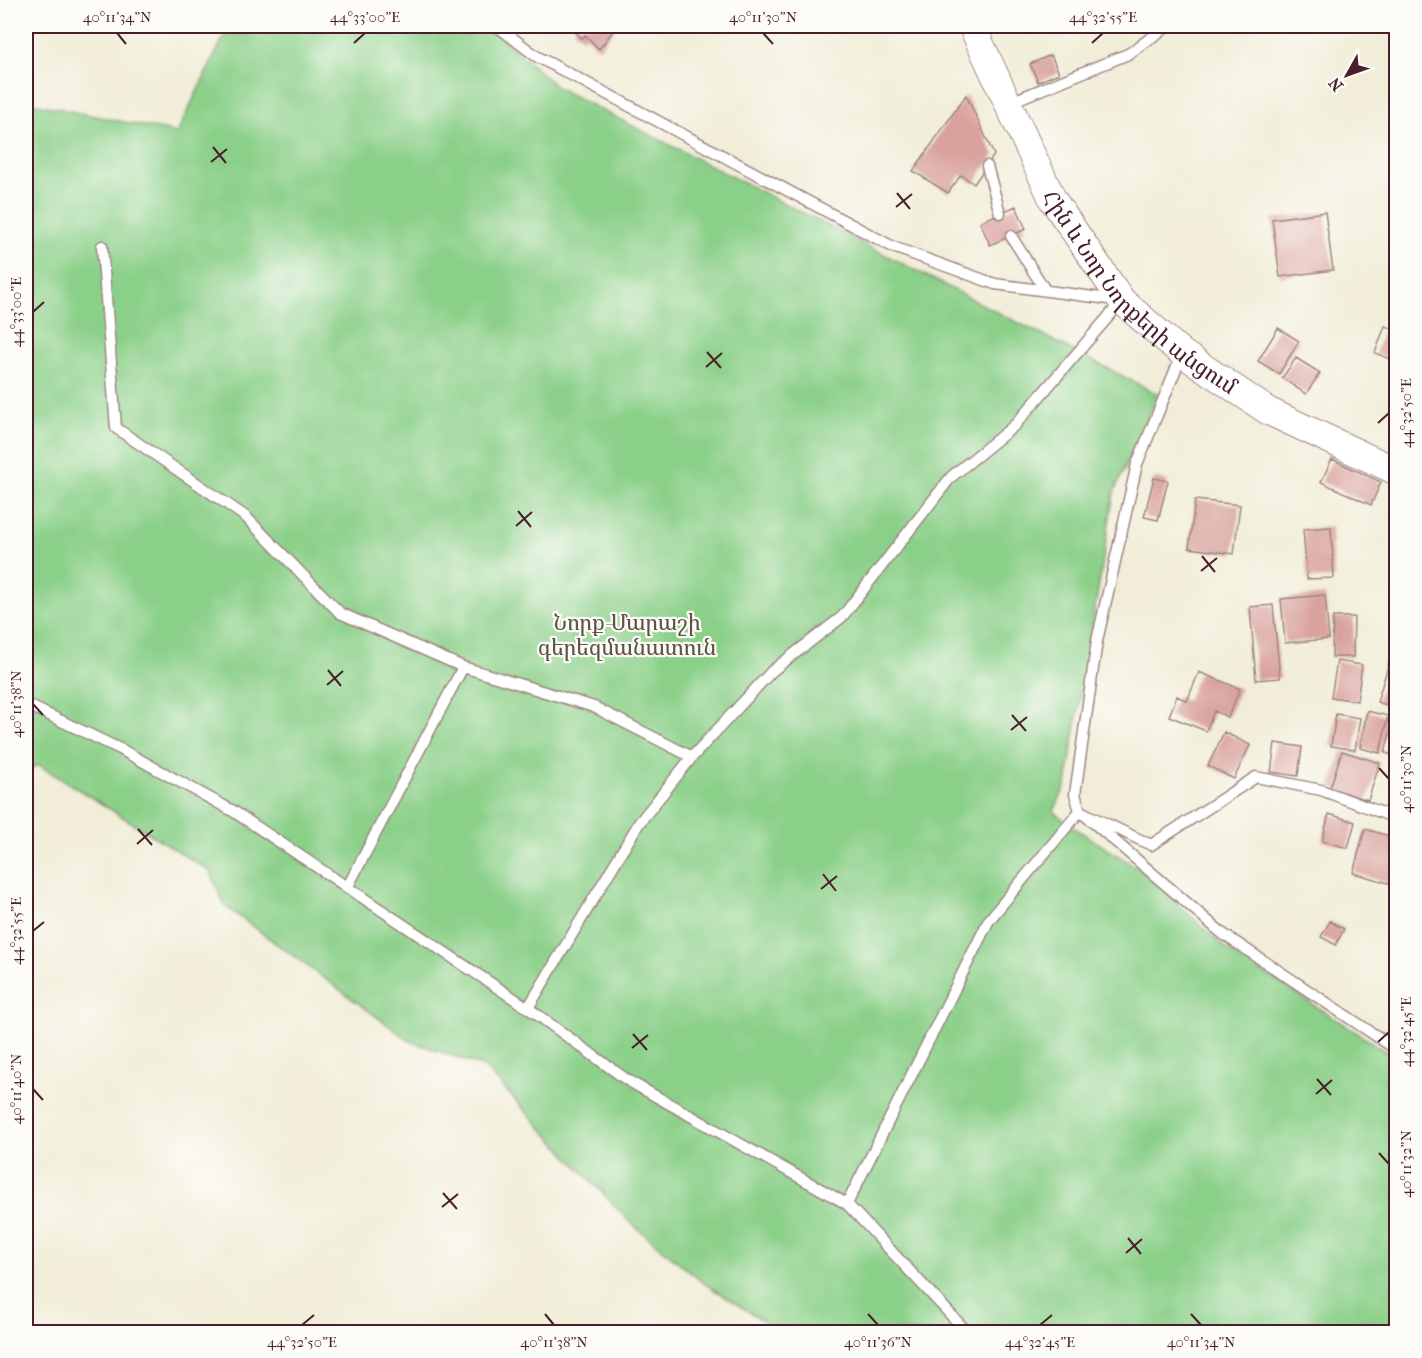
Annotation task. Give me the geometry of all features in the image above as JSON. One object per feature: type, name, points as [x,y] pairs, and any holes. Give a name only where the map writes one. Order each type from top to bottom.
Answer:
[{"type":"street","name":"Հին և Նոր Նորքերի անցում","points":[[972,26],[1053,200],[1122,301],[1182,353],[1268,411],[1396,471]]},
{"type":"lane","points":[[496,26],[536,56],[893,248],[994,284],[1122,301]]},
{"type":"lane","points":[[1008,103],[1128,54],[1168,26]]},
{"type":"lane","points":[[987,166],[1000,213]]},
{"type":"lane","points":[[1011,236],[1045,290]]},
{"type":"lane","points":[[102,246],[116,428],[246,517],[340,613],[463,667],[594,707],[692,756]]},
{"type":"lane","points":[[528,1008],[639,823],[692,756],[772,671],[842,617],[951,477],[1015,425],[1122,301]]},
{"type":"lane","points":[[1182,353],[1137,464],[1100,630],[1075,794],[1080,811],[1223,934],[1396,1049]]},
{"type":"lane","points":[[347,888],[463,667]]},
{"type":"lane","points":[[26,704],[123,750],[233,811],[528,1008],[627,1080],[847,1204],[967,1332]]},
{"type":"lane","points":[[1080,811],[1151,845],[1256,777],[1321,790],[1396,818]]},
{"type":"lane","points":[[847,1204],[989,920],[1080,811]]},
{"type":"green space","name":"Նորք-Մարաշի գերեզմանատուն","points":[[229,26],[488,26],[558,88],[1158,394],[1114,492],[1066,785],[1054,811],[1068,824],[1142,871],[1225,948],[1396,1058],[1396,1332],[781,1332],[702,1282],[629,1221],[484,1067],[410,1041],[225,906],[210,871],[39,765],[26,770],[26,105],[32,103],[177,133]]},
{"type":"building","points":[[576,26],[608,26],[614,30],[599,49],[585,35],[582,38],[574,31]]},
{"type":"building","points":[[1051,55],[1059,73],[1038,82],[1030,64]]},
{"type":"building","points":[[966,95],[994,155],[974,184],[961,175],[948,193],[913,171]]},
{"type":"building","points":[[1016,206],[1026,229],[990,245],[980,222]]},
{"type":"building","points":[[1325,212],[1333,270],[1280,277],[1272,219]]},
{"type":"building","points":[[1385,326],[1396,330],[1396,361],[1375,353]]},
{"type":"building","points":[[1278,328],[1299,341],[1279,374],[1258,361]]},
{"type":"building","points":[[1296,358],[1320,373],[1306,394],[1282,378]]},
{"type":"building","points":[[1332,459],[1381,482],[1371,505],[1321,482]]},
{"type":"building","points":[[1154,478],[1168,481],[1158,520],[1144,517]]},
{"type":"building","points":[[1195,500],[1240,505],[1234,554],[1189,548]]},
{"type":"building","points":[[1331,527],[1334,578],[1307,579],[1303,529]]},
{"type":"building","points":[[1325,595],[1329,639],[1285,643],[1281,599]]},
{"type":"building","points":[[1273,605],[1280,678],[1256,680],[1250,607]]},
{"type":"building","points":[[1333,617],[1354,617],[1353,657],[1332,657]]},
{"type":"building","points":[[1393,650],[1396,651],[1396,708],[1377,702]]},
{"type":"building","points":[[1337,661],[1362,665],[1357,701],[1331,697]]},
{"type":"building","points":[[1199,672],[1240,689],[1228,717],[1214,711],[1206,731],[1169,716],[1177,696],[1187,701]]},
{"type":"building","points":[[1367,711],[1388,716],[1380,753],[1360,748]]},
{"type":"building","points":[[1336,714],[1360,718],[1355,750],[1331,746]]},
{"type":"building","points":[[1394,717],[1396,718],[1396,756],[1385,753]]},
{"type":"building","points":[[1224,732],[1250,745],[1234,779],[1208,766]]},
{"type":"building","points":[[1275,743],[1302,747],[1298,776],[1271,772]]},
{"type":"building","points":[[1342,751],[1380,763],[1368,800],[1330,788]]},
{"type":"building","points":[[1329,814],[1355,822],[1348,848],[1322,841]]},
{"type":"building","points":[[1365,829],[1396,838],[1396,869],[1392,884],[1353,873]]},
{"type":"building","points":[[1396,902],[1396,928],[1388,925]]},
{"type":"building","points":[[1330,921],[1344,929],[1336,945],[1321,937]]}]
